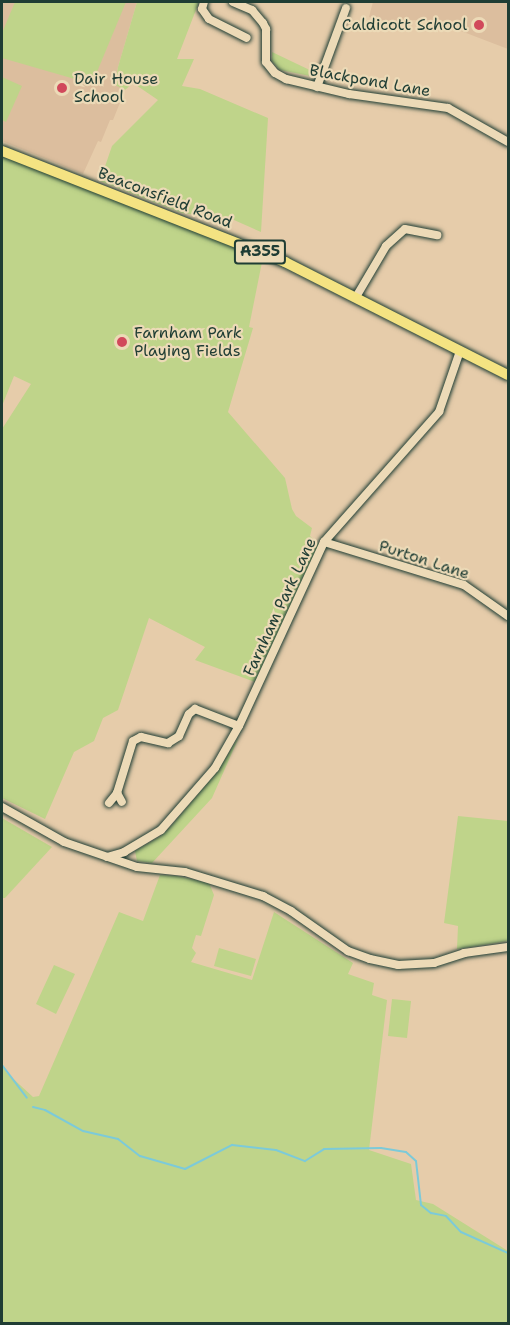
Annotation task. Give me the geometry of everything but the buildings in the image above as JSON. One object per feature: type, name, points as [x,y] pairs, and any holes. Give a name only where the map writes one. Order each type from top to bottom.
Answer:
[{"type":"main road","name":"Beaconsfield Road","points":[[2,152],[285,262],[508,375]]},
{"type":"street","points":[[204,2],[202,9],[209,19],[247,38]]},
{"type":"street","name":"Blackpond Lane","points":[[233,2],[252,10],[263,23],[266,29],[266,62],[275,73],[286,79],[349,94],[448,108],[508,142]]},
{"type":"street","points":[[316,87],[346,8]]},
{"type":"street","points":[[356,297],[386,246],[405,229],[437,235]]},
{"type":"street","name":"Farnham Park Lane","points":[[107,857],[124,852],[161,830],[214,768],[238,726],[324,542],[439,412],[460,351]]},
{"type":"street","name":"Purton Lane","points":[[324,542],[464,585],[508,616]]},
{"type":"street","points":[[109,803],[117,793],[133,741],[141,737],[168,744],[179,736],[189,714],[195,709],[238,726]]},
{"type":"street","points":[[117,793],[122,802]]},
{"type":"street","points":[[2,807],[64,842],[107,857],[137,867],[185,872],[263,896],[291,911],[348,951],[370,959],[398,965],[434,963],[464,953],[508,947]]},
{"type":"shaded area","name":"Dair House School","points":[[2,2],[137,2],[115,84],[125,90],[113,120],[110,120],[101,142],[98,141],[83,174],[2,141]]},
{"type":"shaded area","name":"Caldicott School","points":[[373,2],[508,2],[508,49],[440,23],[414,20],[390,23],[369,17]]},
{"type":"green space","points":[[15,2],[126,2],[92,84],[2,58],[2,33]]},
{"type":"green space","points":[[137,2],[199,2],[177,59],[194,59],[182,86],[200,89],[268,118],[261,232],[234,220],[182,213],[100,181],[112,146],[158,100],[133,83],[125,90],[115,85]]},
{"type":"green space","points":[[272,52],[316,73],[315,77],[280,70],[272,61]]},
{"type":"green space","points":[[2,77],[22,86],[6,122],[2,120]]},
{"type":"green space","points":[[2,154],[263,257],[249,327],[253,328],[228,412],[285,478],[292,509],[296,516],[312,528],[310,536],[319,544],[255,682],[195,660],[205,647],[149,618],[118,710],[103,718],[94,741],[74,752],[45,819],[2,798],[2,429],[31,384],[14,376],[2,406]]},
{"type":"green space","points":[[239,737],[212,798],[152,863],[137,861],[135,851],[161,836],[172,825],[216,773]]},
{"type":"green space","points":[[458,816],[508,821],[508,941],[457,949],[458,926],[444,923]]},
{"type":"green space","points":[[2,818],[52,847],[5,898],[2,898]]},
{"type":"green space","points":[[160,875],[209,883],[214,895],[201,936],[196,935],[192,948],[196,953],[191,962],[252,980],[274,912],[353,963],[348,974],[374,983],[372,995],[387,1000],[369,1150],[411,1164],[416,1200],[433,1204],[508,1251],[508,1323],[2,1323],[2,1064],[7,1073],[33,1097],[39,1096],[119,912],[143,921]]},
{"type":"green space","points":[[219,948],[256,959],[251,976],[214,966]]},
{"type":"green space","points":[[54,965],[75,974],[56,1014],[36,1004]]},
{"type":"green space","points":[[392,999],[411,1001],[407,1038],[388,1036]]},
{"type":"waterway","points":[[2,1065],[27,1098]]},
{"type":"waterway","points":[[33,1107],[45,1110],[83,1131],[118,1139],[140,1156],[185,1169],[232,1145],[276,1150],[305,1161],[324,1149],[381,1148],[406,1152],[416,1161],[421,1205],[431,1213],[446,1216],[461,1232],[508,1253]]},
{"type":"place","name":"Caldicott School","points":[[479,25]]},
{"type":"place","name":"Dair House School","points":[[62,88]]},
{"type":"place","name":"Farnham Park Playing Fields","points":[[122,342]]}]
